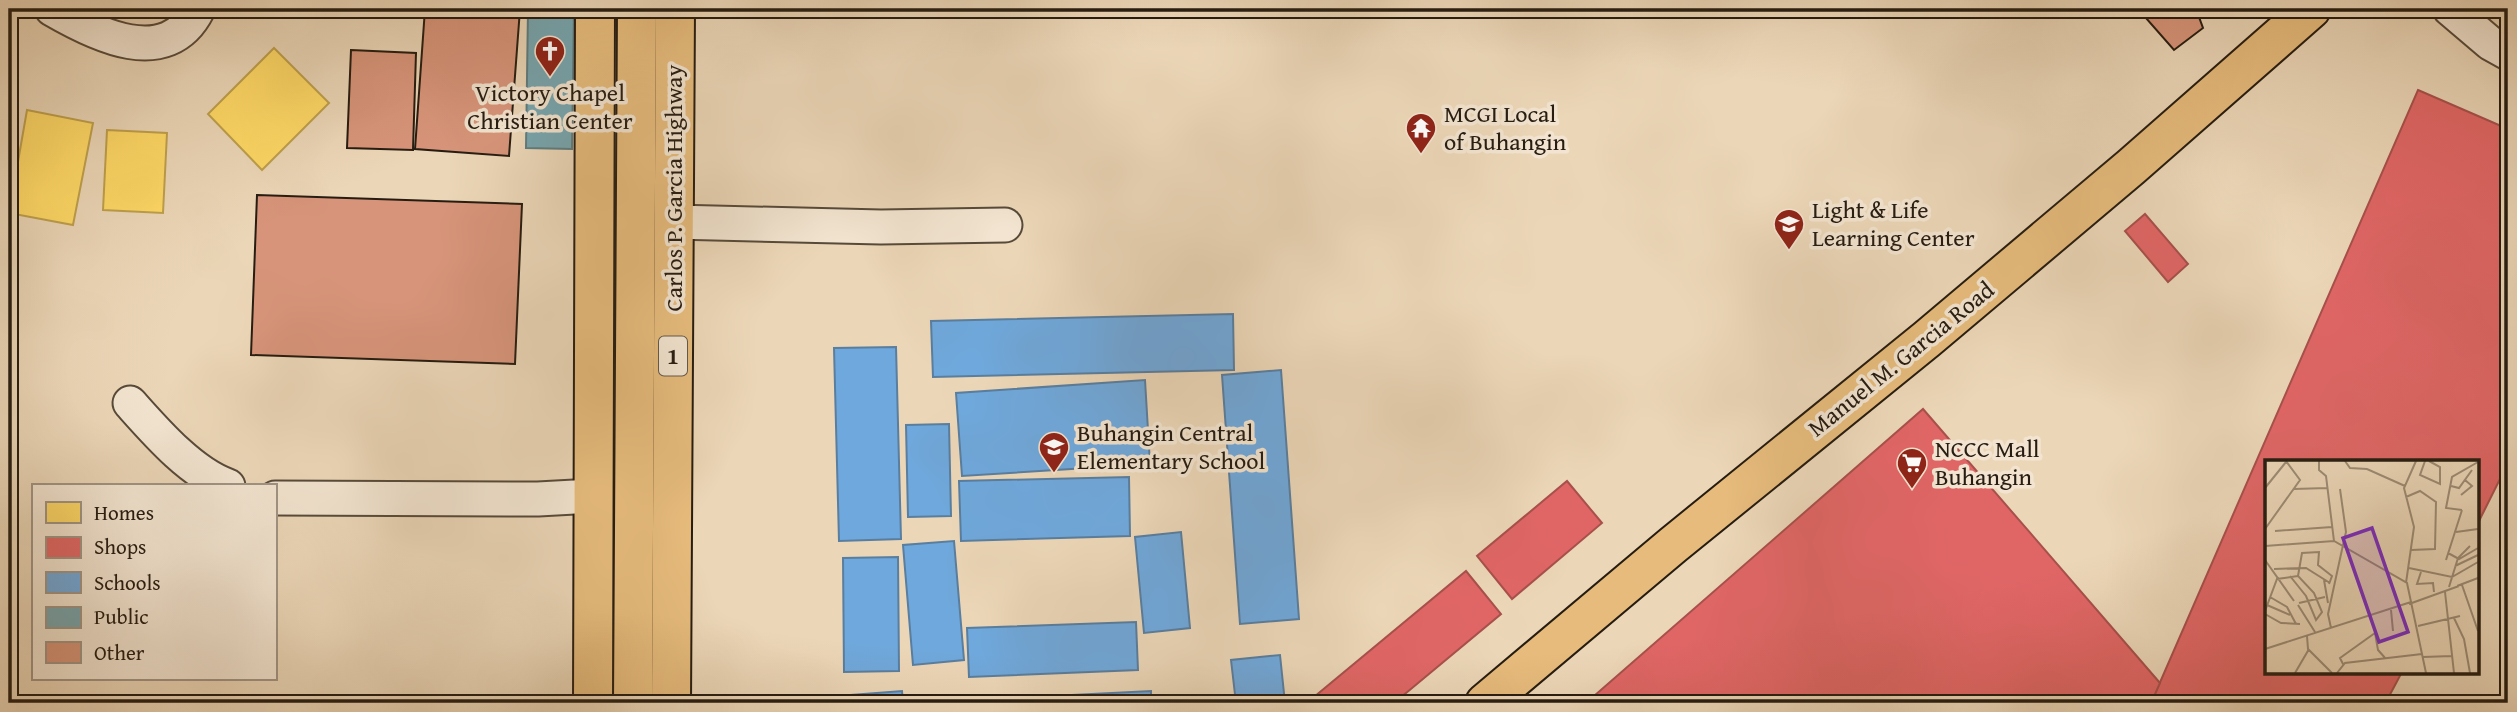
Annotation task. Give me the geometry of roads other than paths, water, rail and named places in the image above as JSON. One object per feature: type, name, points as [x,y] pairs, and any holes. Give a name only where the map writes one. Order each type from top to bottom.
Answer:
[{"type":"main road","points":[[593,703],[595,9]]},
{"type":"main road","name":"Carlos P. Garcia Highway","points":[[633,703],[637,9]]},
{"type":"main road","name":"Carlos P. Garcia Highway","points":[[671,703],[675,9]]},
{"type":"main road","name":"Manuel M. Garcia Road","points":[[1485,703],[1673,545],[1958,313],[2131,167],[2311,9]]},
{"type":"street","points":[[52,9],[106,36],[131,43],[158,43],[179,33],[198,9]]},
{"type":"street","points":[[2450,9],[2490,43],[2508,53]]},
{"type":"street","points":[[674,222],[881,227],[1005,225]]},
{"type":"street","points":[[130,402],[161,438],[198,469],[224,484]]},
{"type":"street","points":[[276,498],[538,499],[593,496]]},
{"type":"place","name":"Victory Chapel Christian Center","points":[[550,78]]},
{"type":"place","name":"MCGI Local of Buhangin","points":[[1421,155]]},
{"type":"place","name":"Light & Life Learning Center","points":[[1789,251]]},
{"type":"place","name":"Buhangin Central Elementary School","points":[[1054,474]]},
{"type":"place","name":"NCCC Mall Buhangin","points":[[1912,490]]}]
